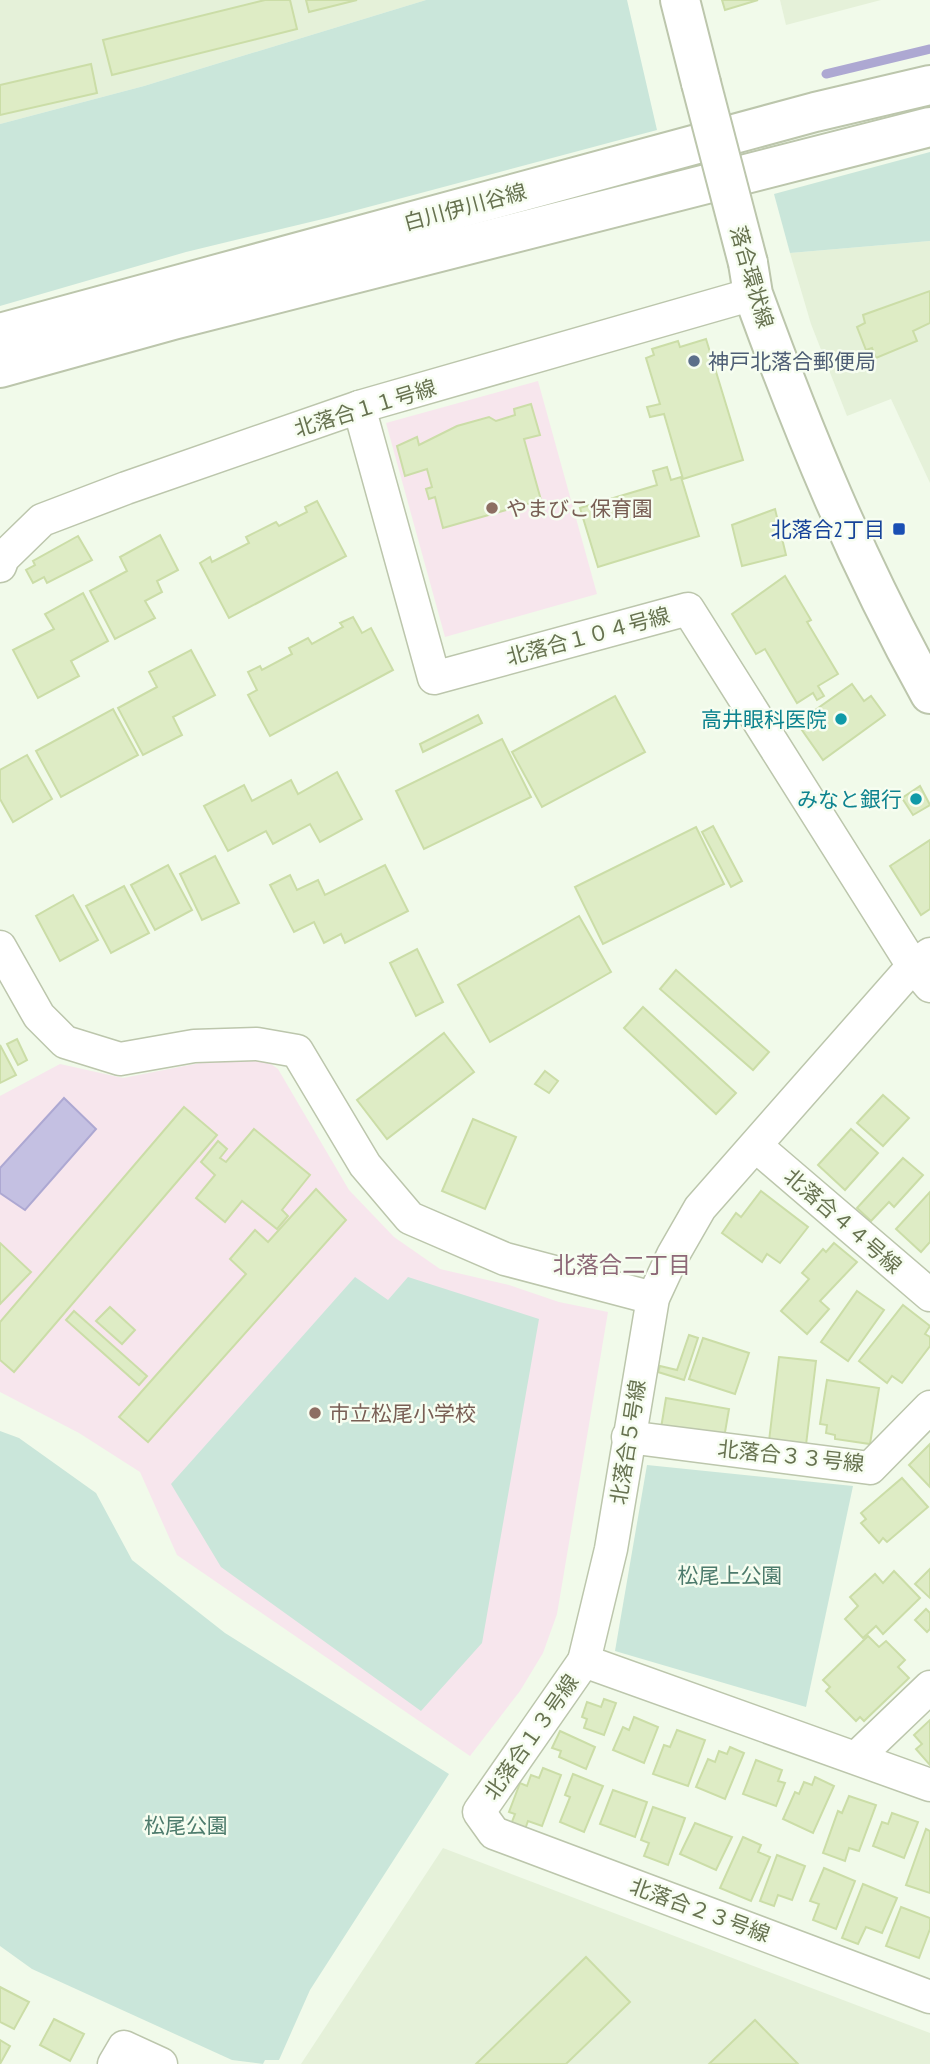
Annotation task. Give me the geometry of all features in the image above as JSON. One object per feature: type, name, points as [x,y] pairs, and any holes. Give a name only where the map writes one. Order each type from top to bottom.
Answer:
[{"type":"street","name":"落合環状線","points":[[680,0],[750,278],[820,472],[881,605],[930,694]]},
{"type":"street","name":"白川伊川谷線","points":[[0,333],[802,116],[930,85]]},
{"type":"street","name":"白川伊川谷線","points":[[0,368],[173,320],[930,127]]},
{"type":"street","name":"北落合１１号線","points":[[0,566],[3,558],[41,520],[359,407],[750,278]]},
{"type":"street","name":"北落合１０４号線","points":[[359,407],[434,678],[688,609],[924,969]]},
{"type":"street","points":[[0,947],[39,1016],[65,1042],[120,1059],[194,1046],[257,1044],[297,1051],[365,1165],[410,1217],[505,1259],[653,1298]]},
{"type":"street","name":"北落合５号線","points":[[584,1661],[611,1549],[653,1298],[700,1208],[924,969]]},
{"type":"street","name":"北落合４４号線","points":[[756,1146],[930,1295]]},
{"type":"street","name":"北落合３３号線","points":[[628,1437],[870,1468],[930,1407]]},
{"type":"street","points":[[584,1661],[930,1785]]},
{"type":"street","name":"北落合１３号線","points":[[479,1812],[584,1661]]},
{"type":"street","points":[[857,1758],[930,1687]]},
{"type":"street","name":"北落合２３号線","points":[[479,1812],[494,1833],[924,1985]]},
{"type":"street","points":[[114,2064],[124,2047],[161,2064]]},
{"type":"shaded area","points":[[0,0],[426,0],[144,86],[0,124]]},
{"type":"shaded area","points":[[780,0],[881,0],[786,25]]},
{"type":"shaded area","points":[[930,241],[930,483],[891,399],[847,416],[811,324],[790,253]]},
{"type":"shaded area","name":"やまびこ保育園","points":[[538,381],[597,594],[445,637],[386,423]]},
{"type":"shaded area","name":"市立松尾小学校","points":[[261,1057],[278,1069],[349,1190],[394,1237],[440,1269],[509,1285],[559,1302],[608,1312],[557,1614],[543,1653],[520,1691],[470,1756],[177,1555],[140,1472],[79,1433],[0,1392],[0,1096],[60,1064],[123,1078],[210,1061]]},
{"type":"shaded area","points":[[64,1098],[96,1129],[25,1210],[0,1193],[0,1168]]},
{"type":"shaded area","points":[[443,1848],[930,2033],[930,2064],[301,2064]]},
{"type":"green space","points":[[426,0],[627,0],[657,130],[327,218],[186,252],[0,306],[0,124],[144,86]]},
{"type":"green space","points":[[930,152],[930,241],[790,253],[774,194]]},
{"type":"green space","points":[[355,1277],[388,1300],[408,1277],[539,1319],[482,1643],[421,1711],[221,1567],[171,1484]]},
{"type":"green space","name":"松尾公園","points":[[0,1431],[19,1438],[96,1493],[132,1560],[225,1633],[449,1774],[310,1990],[279,2060],[265,2060],[263,2064],[232,2060],[32,1969],[0,1946]]},
{"type":"green space","name":"松尾上公園","points":[[647,1465],[853,1486],[806,1707],[615,1651]]},
{"type":"building","points":[[265,0],[290,0],[297,29],[112,75],[103,40]]},
{"type":"building","points":[[306,0],[357,0],[309,12]]},
{"type":"building","points":[[722,0],[758,0],[725,10]]},
{"type":"building","points":[[91,64],[97,93],[0,115],[0,85]]},
{"type":"building","points":[[930,291],[930,323],[913,331],[917,341],[876,358],[872,348],[866,350],[857,327],[865,323],[863,315]]},
{"type":"building","points":[[706,339],[743,460],[683,479],[664,414],[650,417],[647,407],[660,404],[646,358],[654,355],[652,349],[678,341],[680,347]]},
{"type":"building","points":[[531,404],[540,435],[524,439],[541,500],[443,528],[435,497],[429,499],[426,489],[432,487],[427,469],[405,476],[397,446],[417,437],[419,445],[457,426],[489,417],[496,421],[515,415],[514,409]]},
{"type":"building","points":[[667,467],[671,480],[681,477],[699,536],[598,567],[580,508],[657,485],[653,471]]},
{"type":"building","points":[[317,501],[346,556],[229,618],[200,563],[210,557],[212,562],[249,543],[246,537],[276,522],[279,526],[307,512],[305,507]]},
{"type":"building","points":[[775,509],[786,555],[742,566],[732,525]]},
{"type":"building","points":[[160,535],[178,570],[157,581],[162,592],[145,601],[155,618],[115,639],[90,591],[127,571],[120,557]]},
{"type":"building","points":[[78,536],[92,560],[47,583],[44,577],[33,583],[26,570],[35,565],[33,561]]},
{"type":"building","points":[[785,576],[811,620],[807,622],[838,674],[818,686],[824,696],[817,700],[813,693],[797,703],[765,649],[756,654],[732,614]]},
{"type":"building","points":[[83,593],[108,641],[71,661],[79,676],[38,698],[13,650],[54,629],[45,614]]},
{"type":"building","points":[[353,617],[362,633],[371,628],[393,670],[270,736],[248,695],[257,690],[248,672],[260,666],[262,670],[292,654],[289,648],[308,638],[312,644],[343,627],[340,623]]},
{"type":"building","points":[[191,650],[215,695],[173,717],[182,735],[143,755],[118,708],[157,687],[149,672]]},
{"type":"building","name":"高井眼科医院","points":[[852,684],[864,701],[871,696],[885,715],[823,760],[797,723]]},
{"type":"building","points":[[615,696],[645,752],[542,807],[512,752]]},
{"type":"building","points":[[113,709],[138,755],[61,797],[36,751]]},
{"type":"building","points":[[478,715],[482,723],[423,752],[420,744]]},
{"type":"building","points":[[502,739],[531,797],[424,849],[396,791]]},
{"type":"building","points":[[27,755],[52,799],[13,822],[0,799],[0,770]]},
{"type":"building","points":[[337,772],[362,819],[320,842],[310,824],[273,844],[266,831],[228,851],[204,806],[244,785],[252,801],[291,780],[298,794]]},
{"type":"building","name":"みなと銀行","points":[[920,786],[930,805],[913,815],[902,798]]},
{"type":"building","points":[[713,826],[742,881],[731,887],[702,832]]},
{"type":"building","points":[[696,827],[724,884],[603,944],[575,887]]},
{"type":"building","points":[[930,840],[930,909],[921,915],[890,866]]},
{"type":"building","points":[[215,856],[239,903],[202,920],[180,874]]},
{"type":"building","points":[[168,865],[192,910],[155,930],[131,885]]},
{"type":"building","points":[[385,865],[408,911],[345,943],[341,934],[324,943],[314,922],[294,932],[270,885],[290,875],[297,890],[318,880],[325,895]]},
{"type":"building","points":[[124,886],[149,933],[111,953],[86,906]]},
{"type":"building","points":[[73,895],[98,940],[60,961],[36,916]]},
{"type":"building","points":[[579,916],[611,972],[490,1042],[458,985]]},
{"type":"building","points":[[417,949],[443,1002],[416,1016],[390,963]]},
{"type":"building","points":[[676,970],[769,1052],[753,1070],[660,989]]},
{"type":"building","points":[[643,1007],[736,1093],[716,1114],[624,1028]]},
{"type":"building","points":[[444,1033],[474,1072],[387,1139],[357,1100]]},
{"type":"building","points":[[17,1039],[27,1060],[18,1065],[7,1044]]},
{"type":"building","points":[[0,1045],[16,1075],[0,1083]]},
{"type":"building","points":[[545,1071],[558,1081],[549,1093],[535,1084]]},
{"type":"building","points":[[883,1095],[909,1118],[883,1146],[857,1123]]},
{"type":"building","points":[[184,1107],[217,1135],[14,1372],[0,1360],[0,1322]]},
{"type":"building","points":[[473,1119],[516,1137],[485,1209],[442,1191]]},
{"type":"building","points":[[254,1129],[310,1175],[282,1210],[288,1216],[277,1229],[242,1201],[225,1222],[196,1198],[215,1175],[201,1162],[218,1141],[227,1149],[220,1158],[226,1162]]},
{"type":"building","points":[[851,1129],[878,1153],[845,1190],[818,1165]]},
{"type":"building","points":[[903,1158],[923,1175],[894,1207],[889,1202],[871,1221],[857,1208]]},
{"type":"building","points":[[316,1189],[346,1220],[148,1442],[119,1417],[246,1274],[230,1259],[255,1230],[268,1242]]},
{"type":"building","points":[[761,1191],[808,1227],[780,1263],[767,1254],[762,1262],[722,1233],[736,1213],[741,1217]]},
{"type":"building","points":[[930,1192],[930,1242],[921,1252],[896,1229]]},
{"type":"building","points":[[0,1243],[31,1272],[0,1304]]},
{"type":"building","points":[[834,1243],[857,1262],[820,1301],[829,1309],[807,1334],[781,1311],[809,1279],[802,1273],[823,1249],[826,1252]]},
{"type":"building","points":[[857,1291],[884,1310],[848,1361],[821,1342]]},
{"type":"building","points":[[903,1305],[930,1326],[925,1334],[930,1337],[930,1346],[902,1383],[892,1376],[887,1383],[859,1361]]},
{"type":"building","points":[[110,1307],[135,1330],[122,1344],[96,1321]]},
{"type":"building","points":[[74,1311],[147,1376],[139,1385],[66,1320]]},
{"type":"building","points":[[689,1335],[698,1338],[684,1380],[658,1372],[660,1366],[677,1370]]},
{"type":"building","points":[[703,1338],[749,1353],[735,1394],[689,1379]]},
{"type":"building","points":[[779,1357],[816,1361],[806,1445],[769,1441]]},
{"type":"building","points":[[827,1380],[879,1388],[870,1444],[835,1439],[835,1435],[826,1433],[827,1425],[820,1424]]},
{"type":"building","points":[[666,1398],[729,1409],[724,1438],[661,1428]]},
{"type":"building","points":[[930,1444],[930,1487],[909,1465]]},
{"type":"building","points":[[902,1478],[928,1507],[887,1542],[883,1538],[879,1543],[861,1523],[866,1519],[861,1513]]},
{"type":"building","points":[[930,1569],[930,1598],[915,1584]]},
{"type":"building","points":[[894,1571],[920,1598],[883,1634],[876,1626],[863,1638],[845,1619],[858,1606],[850,1597],[875,1574],[883,1583]]},
{"type":"building","points":[[926,1609],[930,1613],[930,1629],[927,1632],[915,1620]]},
{"type":"building","points":[[868,1636],[879,1647],[886,1641],[905,1660],[898,1667],[909,1678],[864,1721],[860,1717],[856,1721],[826,1691],[830,1687],[823,1680]]},
{"type":"building","points":[[604,1699],[616,1703],[604,1735],[584,1728],[587,1719],[582,1717],[587,1702],[601,1707]]},
{"type":"building","points":[[634,1717],[658,1727],[644,1763],[613,1750],[623,1727],[629,1730]]},
{"type":"building","points":[[930,1720],[930,1765],[916,1749],[922,1744],[914,1735]]},
{"type":"building","points":[[677,1730],[705,1740],[688,1786],[653,1774],[664,1745],[670,1747]]},
{"type":"building","points":[[560,1731],[595,1747],[586,1769],[559,1757],[561,1751],[552,1748]]},
{"type":"building","points":[[730,1747],[744,1753],[725,1799],[696,1787],[708,1759],[715,1762],[719,1751],[727,1754]]},
{"type":"building","points":[[756,1760],[782,1770],[778,1781],[785,1783],[776,1806],[743,1794]]},
{"type":"building","points":[[543,1768],[561,1775],[542,1826],[528,1821],[524,1832],[510,1827],[515,1814],[509,1812],[520,1783],[527,1786],[531,1775],[539,1778]]},
{"type":"building","points":[[573,1774],[603,1786],[584,1832],[560,1822],[570,1797],[565,1795]]},
{"type":"building","points":[[815,1777],[834,1786],[813,1833],[783,1819],[795,1792],[799,1794],[804,1782],[812,1785]]},
{"type":"building","points":[[613,1790],[647,1802],[635,1837],[600,1824]]},
{"type":"building","points":[[849,1796],[876,1805],[859,1851],[849,1848],[845,1861],[823,1853],[838,1811],[842,1813]]},
{"type":"building","points":[[653,1807],[685,1818],[668,1865],[644,1856],[649,1843],[641,1840]]},
{"type":"building","points":[[892,1813],[918,1822],[904,1858],[873,1846],[882,1822],[888,1824]]},
{"type":"building","points":[[695,1823],[732,1837],[716,1870],[680,1854]]},
{"type":"building","points":[[926,1829],[930,1831],[930,1893],[906,1885]]},
{"type":"building","points":[[743,1837],[761,1845],[758,1852],[770,1857],[751,1901],[720,1888]]},
{"type":"building","points":[[777,1855],[805,1866],[792,1900],[778,1895],[774,1906],[760,1901]]},
{"type":"building","points":[[824,1868],[855,1881],[836,1929],[813,1920],[819,1904],[810,1901]]},
{"type":"building","points":[[863,1884],[897,1898],[882,1933],[866,1927],[858,1944],[842,1938]]},
{"type":"building","points":[[901,1907],[930,1918],[930,1929],[919,1958],[886,1946]]},
{"type":"building","points":[[586,1957],[630,2002],[566,2064],[476,2064]]},
{"type":"building","points":[[0,1987],[29,2002],[14,2029],[0,2022]]},
{"type":"building","points":[[54,2019],[84,2034],[70,2061],[40,2045]]},
{"type":"building","points":[[755,2020],[798,2064],[709,2064]]},
{"type":"building","points":[[0,2040],[10,2046],[0,2064]]},
{"type":"waterway","points":[[826,74],[930,49]]},
{"type":"place","name":"神戸北落合郵便局","points":[[694,361]]},
{"type":"place","name":"やまびこ保育園","points":[[492,508]]},
{"type":"place","name":"北落合2丁目","points":[[899,529]]},
{"type":"place","name":"高井眼科医院","points":[[841,719]]},
{"type":"place","name":"みなと銀行","points":[[916,799]]},
{"type":"place","name":"市立松尾小学校","points":[[315,1413]]},
{"type":"district","name":"北落合二丁目","points":[[622,1264]]}]
